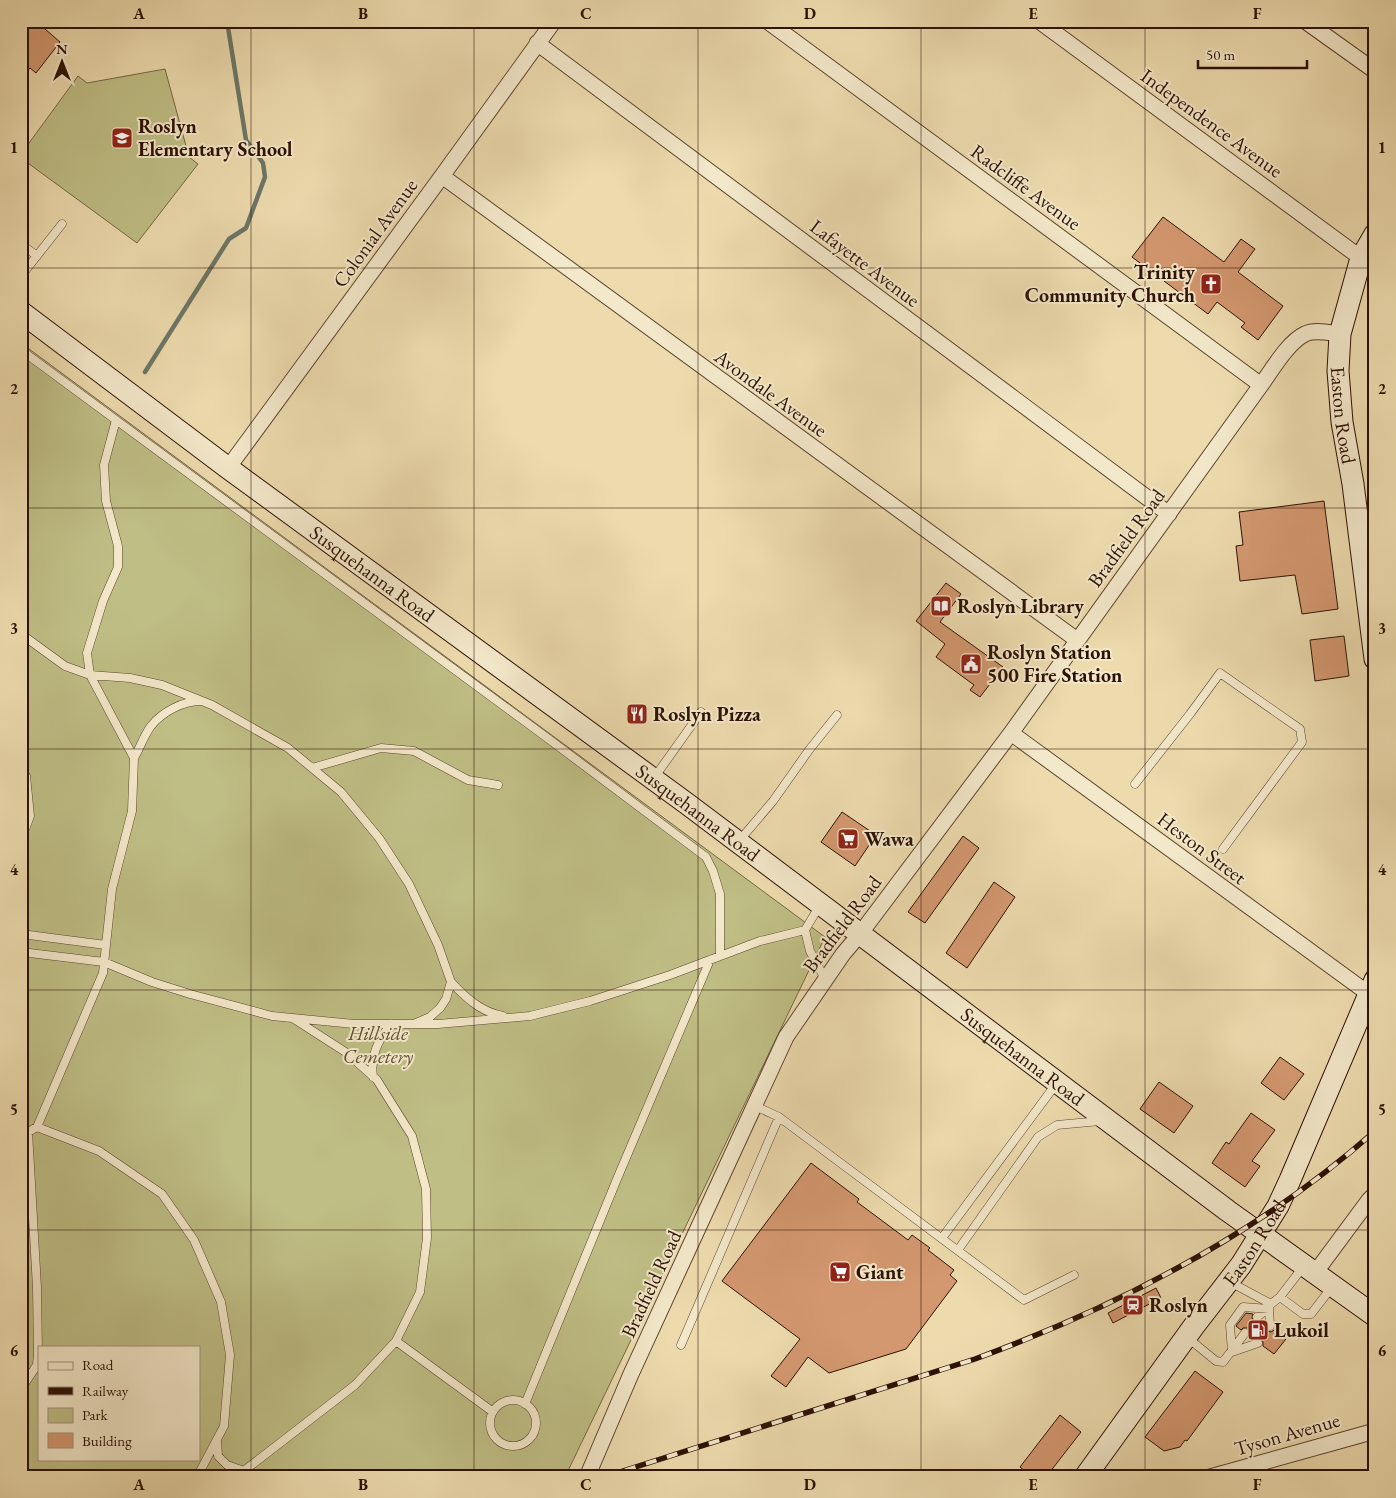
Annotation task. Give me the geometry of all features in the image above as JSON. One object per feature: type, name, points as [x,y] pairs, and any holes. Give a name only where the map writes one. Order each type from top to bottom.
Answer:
[{"type":"main road","name":"Easton Road","points":[[1375,234],[1361,258],[1340,334],[1338,370],[1339,399],[1371,600],[1375,660]]},
{"type":"main road","name":"Susquehanna Road","points":[[21,312],[228,468],[738,842],[1228,1211],[1262,1233],[1375,1316]]},
{"type":"main road","name":"Easton Road","points":[[1085,1477],[1229,1281],[1278,1206],[1372,987]]},
{"type":"street","name":"Colonial Avenue","points":[[228,468],[554,21]]},
{"type":"street","name":"Radcliffe Avenue","points":[[767,21],[1261,384]]},
{"type":"street","name":"Independence Avenue","points":[[1039,21],[1361,258]]},
{"type":"street","points":[[1305,21],[1375,72]]},
{"type":"street","name":"Lafayette Avenue","points":[[537,43],[1169,514]]},
{"type":"street","name":"Avondale Avenue","points":[[442,176],[1077,640]]},
{"type":"street","name":"Bradfield Road","points":[[586,1477],[631,1374],[786,1037],[843,954],[1011,733],[1261,384],[1293,343],[1306,333],[1320,331],[1340,334]]},
{"type":"street","name":"Heston Street","points":[[1011,733],[1372,987]]},
{"type":"street","points":[[1309,1269],[1375,1194]]},
{"type":"street","name":"Tyson Avenue","points":[[1210,1477],[1375,1431]]},
{"type":"lane","points":[[21,276],[62,224]]},
{"type":"lane","points":[[21,244],[37,256]]},
{"type":"lane","points":[[21,362],[24,352],[706,857],[713,871],[720,894],[720,956]]},
{"type":"lane","points":[[116,420],[104,465],[106,502],[118,546],[118,567],[103,601],[87,653],[90,674],[134,758]]},
{"type":"lane","points":[[21,634],[65,666],[90,674],[130,678],[162,685],[203,701],[288,748],[341,792],[380,838],[409,884],[438,945],[451,982],[476,1006],[495,1014],[511,1017]]},
{"type":"lane","points":[[1135,784],[1220,673],[1300,729],[1302,742],[1223,849]]},
{"type":"lane","points":[[21,1389],[37,1365],[38,1354],[37,1287],[24,1134],[37,1127],[103,973],[112,889],[132,810],[134,758],[150,727],[161,716],[176,707],[196,701],[203,701]]},
{"type":"lane","points":[[653,779],[701,712]]},
{"type":"lane","points":[[738,842],[773,801],[814,743],[837,715]]},
{"type":"lane","points":[[312,768],[381,748],[397,749],[414,751],[468,780],[498,785]]},
{"type":"lane","points":[[21,772],[26,776],[30,816],[21,840]]},
{"type":"lane","points":[[820,904],[805,930],[810,951],[825,979]]},
{"type":"lane","points":[[21,952],[104,962],[152,982],[272,1016],[354,1024],[438,1024],[530,1016],[590,1001],[670,975],[760,941],[805,930]]},
{"type":"lane","points":[[21,934],[106,945]]},
{"type":"lane","points":[[525,1404],[617,1179],[710,960]]},
{"type":"lane","points":[[413,1024],[430,1017],[440,1008],[446,999],[451,982]]},
{"type":"lane","points":[[236,1477],[355,1385],[396,1341],[420,1292],[428,1238],[426,1189],[412,1136],[377,1080],[347,1053],[293,1018]]},
{"type":"lane","points":[[373,1077],[374,1053],[383,1034],[391,1024]]},
{"type":"lane","points":[[942,1238],[1057,1082]]},
{"type":"lane","points":[[755,1106],[779,1117],[1024,1300],[1074,1275]]},
{"type":"lane","points":[[680,1344],[779,1117]]},
{"type":"lane","points":[[958,1250],[1038,1136],[1056,1125],[1108,1120]]},
{"type":"lane","points":[[37,1127],[99,1151],[162,1194],[194,1240],[221,1302],[230,1355],[224,1426],[197,1477]]},
{"type":"lane","points":[[1257,1317],[1309,1269]]},
{"type":"lane","points":[[1229,1281],[1270,1306]]},
{"type":"lane","points":[[1280,1297],[1303,1314],[1311,1314],[1333,1286]]},
{"type":"lane","points":[[1270,1306],[1270,1326]]},
{"type":"lane","points":[[1232,1352],[1230,1325],[1243,1307],[1270,1306]]},
{"type":"lane","points":[[1186,1337],[1216,1361],[1222,1362],[1232,1352],[1245,1333]]},
{"type":"lane","points":[[396,1341],[493,1412]]},
{"type":"lane","points":[[1232,1352],[1258,1343]]},
{"type":"lane","points":[[511,1400],[525,1404],[534,1415],[536,1423],[532,1437],[519,1445],[512,1446],[497,1440],[490,1427],[493,1412],[503,1402],[511,1400]]},
{"type":"lane","points":[[217,1439],[218,1456],[227,1465],[244,1471]]},
{"type":"green space","points":[[165,69],[189,157],[198,164],[137,243],[21,158],[21,154],[78,76],[87,83]]},
{"type":"green space","name":"Hillside Cemetery","points":[[21,343],[825,937],[565,1477],[21,1477]]},
{"type":"building","points":[[21,21],[51,21],[45,29],[60,42],[36,73],[30,68],[21,79]]},
{"type":"building","name":"Trinity Community Church","points":[[1163,217],[1224,262],[1241,239],[1255,249],[1238,272],[1283,306],[1258,340],[1241,327],[1245,323],[1217,302],[1208,314],[1132,257]]},
{"type":"building","points":[[1324,501],[1338,609],[1302,614],[1295,575],[1240,581],[1236,546],[1243,545],[1239,512]]},
{"type":"building","points":[[946,583],[961,594],[940,622],[1003,667],[980,697],[970,690],[974,685],[936,657],[945,644],[916,621]]},
{"type":"building","points":[[1344,636],[1349,676],[1315,681],[1310,640]]},
{"type":"building","name":"Wawa","points":[[842,812],[876,835],[855,866],[821,842]]},
{"type":"building","points":[[963,836],[979,848],[925,923],[908,912]]},
{"type":"building","points":[[994,882],[1015,897],[967,968],[946,953]]},
{"type":"building","points":[[1280,1057],[1304,1074],[1284,1100],[1261,1083]]},
{"type":"building","points":[[1159,1082],[1193,1106],[1174,1133],[1140,1109]]},
{"type":"building","points":[[1251,1113],[1275,1130],[1252,1161],[1260,1166],[1245,1187],[1212,1163],[1226,1142],[1229,1144]]},
{"type":"building","name":"Giant","points":[[811,1163],[859,1199],[857,1202],[908,1240],[912,1235],[930,1248],[928,1250],[954,1270],[950,1275],[957,1281],[906,1349],[829,1373],[808,1357],[786,1387],[771,1376],[800,1339],[722,1281]]},
{"type":"building","name":"Roslyn","points":[[1156,1288],[1161,1298],[1113,1323],[1108,1313]]},
{"type":"building","name":"Lukoil","points":[[1246,1313],[1253,1314],[1254,1322],[1262,1320],[1267,1331],[1271,1332],[1274,1330],[1286,1339],[1274,1354],[1263,1346],[1261,1338],[1253,1339],[1250,1336],[1248,1328],[1241,1330],[1236,1326]]},
{"type":"building","points":[[1195,1371],[1223,1392],[1187,1441],[1185,1440],[1180,1447],[1164,1451],[1145,1437]]},
{"type":"building","points":[[1060,1415],[1081,1432],[1046,1477],[1032,1477],[1020,1467]]},
{"type":"waterway","points":[[145,372],[229,239],[246,228],[265,177],[263,163],[246,140],[227,21]]},
{"type":"railway","points":[[604,1477],[975,1359],[1082,1315],[1135,1290],[1236,1234],[1331,1168],[1375,1131]]},
{"type":"place","name":"Roslyn Elementary School","points":[[122,138]]},
{"type":"place","name":"Trinity Community Church","points":[[1211,284]]},
{"type":"place","name":"Roslyn Library","points":[[941,606]]},
{"type":"place","name":"Roslyn Station 500 Fire Station","points":[[971,664]]},
{"type":"place","name":"Roslyn Pizza","points":[[637,714]]},
{"type":"place","name":"Wawa","points":[[848,839]]},
{"type":"place","name":"Giant","points":[[840,1272]]},
{"type":"place","name":"Roslyn","points":[[1133,1305]]},
{"type":"place","name":"Lukoil","points":[[1258,1330]]}]
